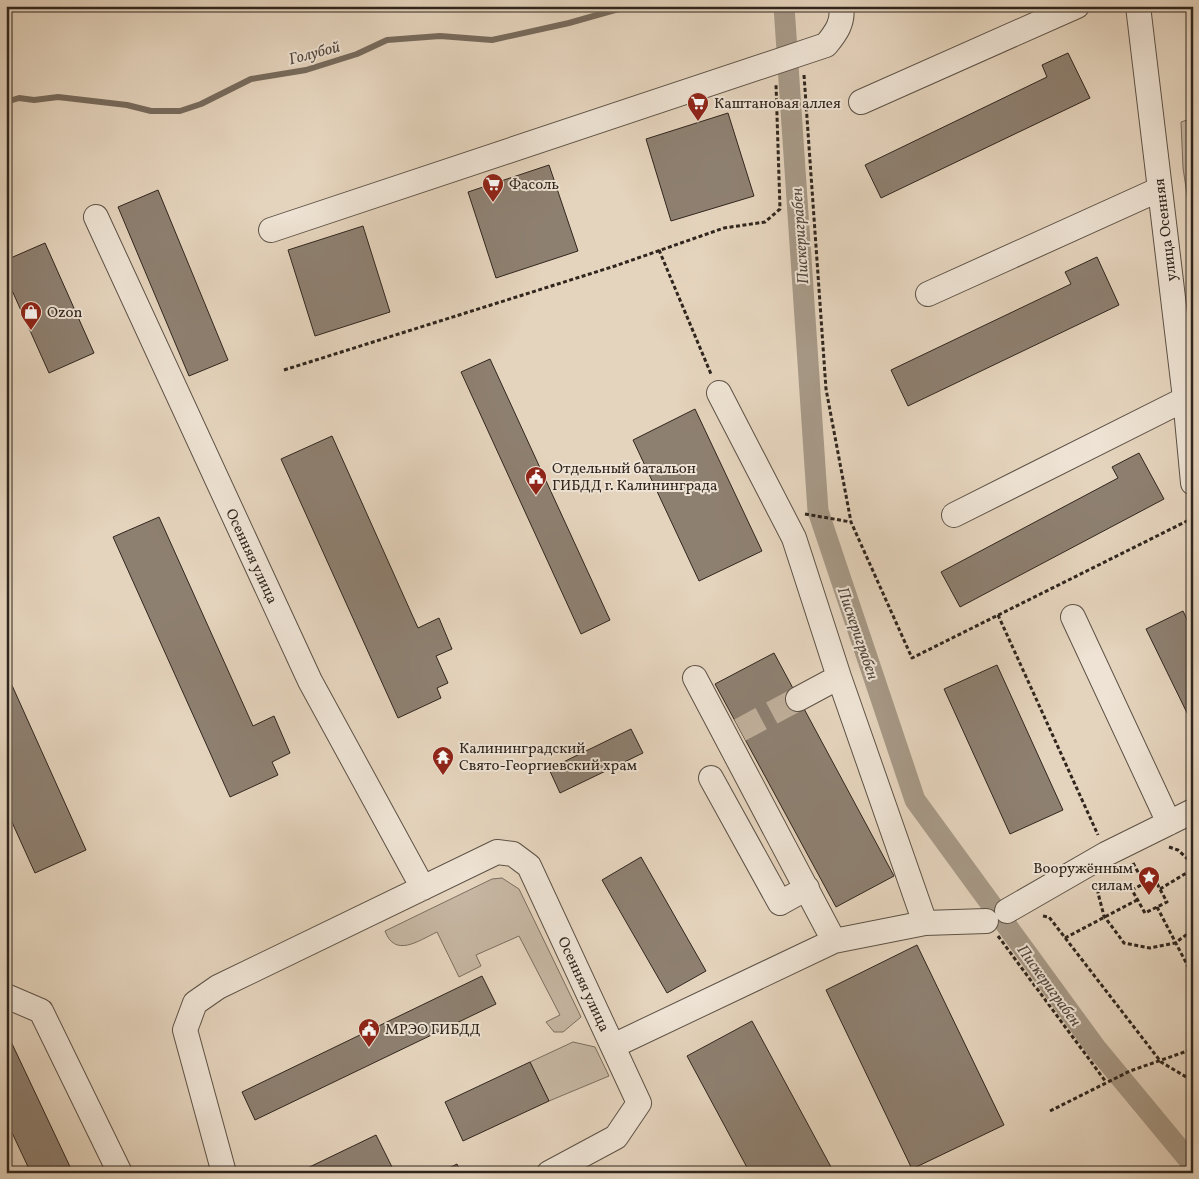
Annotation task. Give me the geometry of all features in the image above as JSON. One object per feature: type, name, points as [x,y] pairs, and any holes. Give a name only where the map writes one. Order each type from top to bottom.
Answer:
[{"type":"street","points":[[271,230],[788,56],[826,45],[838,31],[842,13],[841,6]]},
{"type":"street","points":[[861,102],[1077,6]]},
{"type":"street","name":"улица Осенняя","points":[[1138,6],[1160,189],[1189,396],[1193,483]]},
{"type":"street","points":[[928,294],[1160,189]]},
{"type":"street","name":"Осенняя улица","points":[[96,217],[310,681],[423,888]]},
{"type":"street","points":[[720,393],[794,538],[839,677],[925,923]]},
{"type":"street","points":[[954,515],[1189,396]]},
{"type":"street","points":[[1073,617],[1166,834]]},
{"type":"street","points":[[798,699],[839,677]]},
{"type":"street","points":[[695,678],[734,734],[834,941]]},
{"type":"street","points":[[711,778],[780,903],[808,888]]},
{"type":"street","points":[[613,1046],[834,941],[925,923],[997,916],[1118,855],[1166,834],[1193,811]]},
{"type":"street","name":"Осенняя улица","points":[[224,1173],[185,1030],[196,1003],[218,987],[497,852],[513,854],[528,866],[639,1103],[616,1137],[549,1173]]},
{"type":"street","points":[[6,996],[41,1011],[120,1173]]},
{"type":"path","points":[[284,370],[541,290],[724,228],[765,222],[780,209],[788,56]]},
{"type":"path","points":[[788,56],[826,389],[851,522],[912,658],[1193,518]]},
{"type":"path","points":[[659,250],[720,393]]},
{"type":"path","points":[[808,514],[851,522]]},
{"type":"path","points":[[998,615],[1118,855],[1144,884]]},
{"type":"path","points":[[1166,834],[1178,850],[1193,864]]},
{"type":"path","points":[[1160,888],[1193,868]]},
{"type":"path","points":[[1101,878],[1098,893],[1104,916],[1124,943],[1150,948],[1175,943],[1193,930]]},
{"type":"path","points":[[1154,878],[1160,888],[1167,902],[1145,914],[1132,890],[1154,878]]},
{"type":"path","points":[[1065,938],[1137,900]]},
{"type":"path","points":[[1157,907],[1193,976]]},
{"type":"path","points":[[997,916],[1106,1082]]},
{"type":"path","points":[[1040,916],[1049,917],[1161,1062],[1193,1081]]},
{"type":"path","points":[[1050,1111],[1130,1071],[1161,1062],[1193,1048]]},
{"type":"shaded area","points":[[1193,118],[1193,234],[1183,168],[1181,122]]},
{"type":"shaded area","points":[[502,878],[519,889],[581,1017],[563,1032],[554,1032],[546,1022],[560,1015],[519,936],[476,955],[481,966],[459,977],[437,932],[415,943],[401,946],[389,939],[385,931],[492,879]]},
{"type":"shaded area","points":[[573,1042],[595,1047],[609,1076],[549,1101],[530,1062]]},
{"type":"building","points":[[1068,53],[1090,98],[881,198],[865,165],[1047,77],[1042,65]]},
{"type":"building","points":[[728,113],[754,196],[671,221],[646,139]]},
{"type":"building","points":[[549,165],[578,251],[496,278],[468,192]]},
{"type":"building","points":[[158,190],[228,360],[189,376],[118,207]]},
{"type":"building","points":[[363,226],[390,312],[315,336],[288,250]]},
{"type":"building","points":[[45,243],[94,353],[49,373],[6,277],[6,260]]},
{"type":"building","points":[[1097,257],[1119,305],[908,406],[891,370],[1071,284],[1065,272]]},
{"type":"building","name":"Отдельный батальон ГИБДД г. Калининграда","points":[[490,359],[610,620],[581,634],[461,372]]},
{"type":"building","points":[[695,409],[762,551],[699,581],[633,440]]},
{"type":"building","points":[[332,436],[418,628],[439,618],[452,649],[436,656],[448,683],[437,688],[441,698],[398,718],[281,459]]},
{"type":"building","points":[[1139,453],[1164,499],[960,607],[941,572],[1118,478],[1112,467]]},
{"type":"building","points":[[159,517],[253,726],[274,716],[290,753],[272,762],[278,775],[230,797],[113,537]]},
{"type":"building","points":[[1183,611],[1193,632],[1193,717],[1190,719],[1146,629]]},
{"type":"building","points":[[774,653],[894,876],[836,907],[715,684]]},
{"type":"building","points":[[997,665],[1063,810],[1010,834],[944,689]]},
{"type":"building","points":[[6,672],[86,850],[35,873],[6,809]]},
{"type":"building","points":[[631,729],[643,753],[560,793],[549,769]]},
{"type":"building","points":[[641,857],[706,971],[667,993],[602,880]]},
{"type":"building","points":[[917,945],[1004,1125],[912,1169],[826,990]]},
{"type":"building","name":"МРЭО ГИБДД","points":[[482,976],[496,1004],[255,1120],[242,1092]]},
{"type":"building","points":[[752,1021],[831,1167],[821,1173],[750,1173],[687,1056]]},
{"type":"building","points":[[6,1031],[73,1173],[31,1173],[6,1120]]},
{"type":"building","points":[[530,1062],[549,1101],[463,1141],[445,1102]]},
{"type":"building","points":[[376,1135],[395,1173],[297,1173]]},
{"type":"building","points":[[457,1164],[461,1173],[439,1173]]},
{"type":"waterway","name":"Голубой","points":[[6,102],[19,98],[34,100],[58,97],[127,105],[151,111],[180,111],[201,104],[251,79],[306,70],[357,54],[387,40],[440,36],[492,40],[569,23],[629,6]]},
{"type":"waterway","name":"Пискериграбен","points":[[784,6],[818,511],[915,800],[1096,1048],[1193,1165]]},
{"type":"tunnel","points":[[740,730],[798,699]]},
{"type":"place","name":"Каштановая аллея","points":[[698,122]]},
{"type":"place","name":"Фасоль","points":[[493,203]]},
{"type":"place","name":"Ozon","points":[[31,331]]},
{"type":"place","name":"Отдельный батальон ГИБДД г. Калининграда","points":[[536,496]]},
{"type":"place","name":"Калининградский Свято-Георгиевский храм","points":[[443,776]]},
{"type":"place","name":"Вооружённым силам","points":[[1149,896]]},
{"type":"place","name":"МРЭО ГИБДД","points":[[369,1048]]}]
